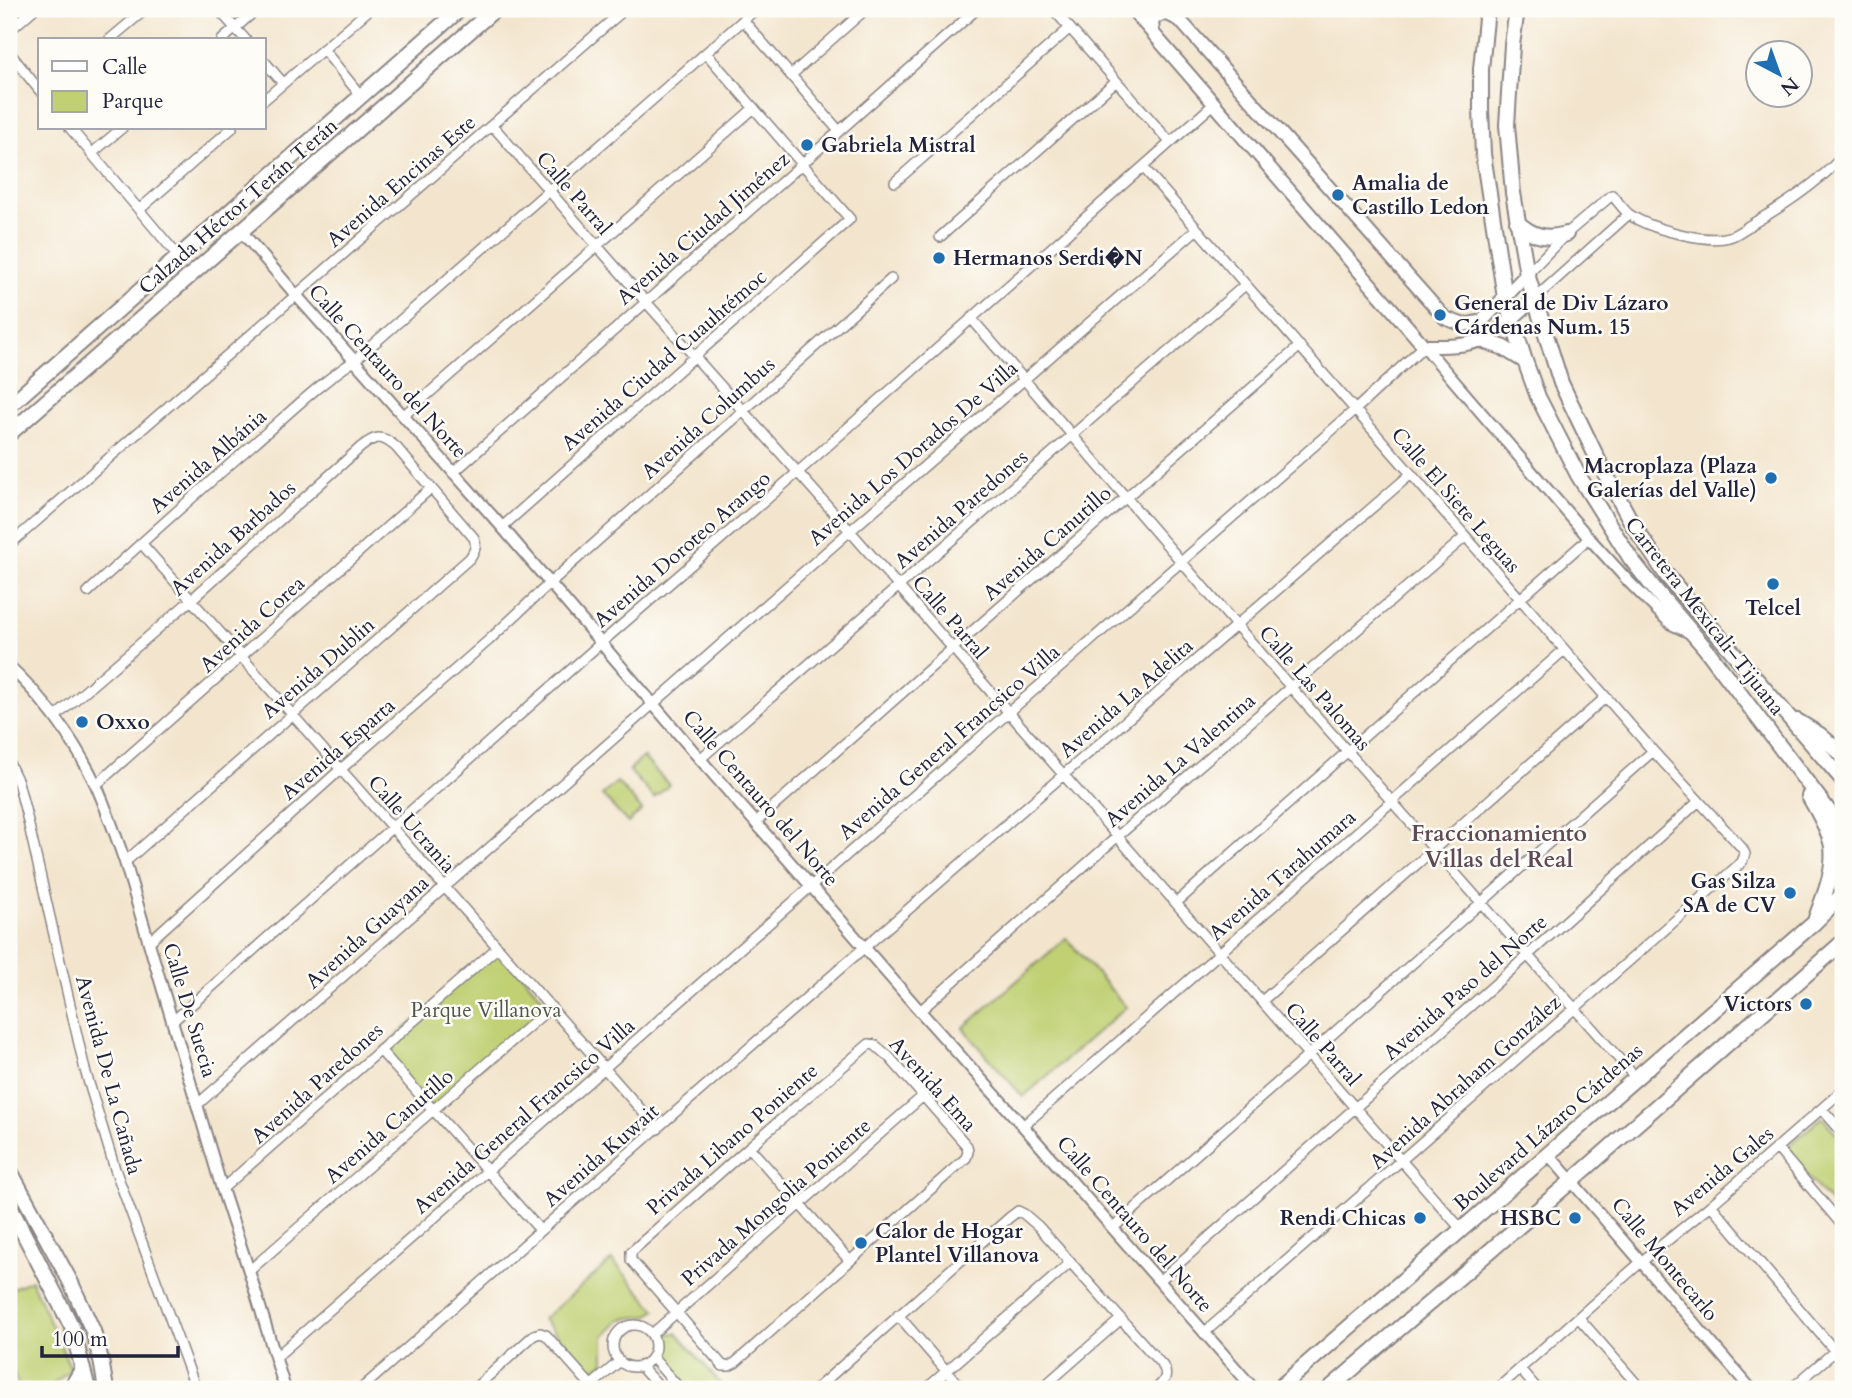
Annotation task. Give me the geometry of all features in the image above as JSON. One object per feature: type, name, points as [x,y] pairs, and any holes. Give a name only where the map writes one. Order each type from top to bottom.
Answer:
[{"type":"main road","name":"Calzada Héctor Terán Terán","points":[[9,406],[460,9]]},
{"type":"main road","name":"Calzada Héctor Terán Terán","points":[[9,434],[495,9]]},
{"type":"main road","points":[[1132,9],[1424,346],[1466,344],[1481,340],[1511,320],[1534,299]]},
{"type":"main road","points":[[1170,9],[1445,318],[1464,325],[1482,321],[1527,274]]},
{"type":"main road","name":"Carretera Mexicali–Tijuana","points":[[1487,9],[1481,69],[1483,143],[1494,232],[1505,298],[1538,397],[1578,475],[1607,523],[1648,581],[1706,649],[1796,769]]},
{"type":"main road","name":"Carretera Mexicali–Tijuana","points":[[1517,9],[1507,125],[1517,222],[1527,274],[1561,383],[1633,525],[1668,577],[1843,780]]},
{"type":"main road","points":[[1153,32],[1152,21],[1162,14],[1180,21]]},
{"type":"main road","points":[[241,231],[246,208],[304,152],[311,140]]},
{"type":"main road","points":[[1517,222],[1535,235],[1555,237],[1566,234]]},
{"type":"main road","points":[[97,357],[107,338],[173,278],[179,264],[178,256]]},
{"type":"main road","points":[[1481,340],[1502,347],[1525,361]]},
{"type":"main road","points":[[1706,649],[1735,673],[1745,669]]},
{"type":"main road","points":[[1786,715],[1820,735],[1843,755]]},
{"type":"main road","points":[[1796,769],[1843,830]]},
{"type":"main road","points":[[1796,769],[1832,845],[1830,874],[1814,923]]},
{"type":"main road","name":"Boulevard Lázaro Cárdenas","points":[[1278,1389],[1814,923],[1843,894]]},
{"type":"main road","points":[[1329,1389],[1572,1181],[1843,942]]},
{"type":"main road","points":[[1822,959],[1843,950]]},
{"type":"main road","points":[[9,1169],[93,1331],[106,1389]]},
{"type":"main road","points":[[9,1205],[72,1327],[88,1389]]},
{"type":"street","points":[[9,31],[34,9]]},
{"type":"street","points":[[111,38],[146,9]]},
{"type":"street","points":[[218,9],[244,38]]},
{"type":"street","points":[[224,38],[257,9]]},
{"type":"street","points":[[266,98],[370,9]]},
{"type":"street","name":"Avenida Encinas Este","points":[[9,545],[625,9]]},
{"type":"street","name":"Avenida Albánia","points":[[88,592],[308,396],[354,361],[756,9]]},
{"type":"street","points":[[791,75],[866,9]]},
{"type":"street","name":"Avenida Ciudad Jiménez","points":[[453,472],[977,9]]},
{"type":"street","points":[[1053,9],[1170,142]]},
{"type":"street","points":[[743,20],[839,131]]},
{"type":"street","points":[[895,182],[1070,28]]},
{"type":"street","points":[[323,49],[361,96]]},
{"type":"street","points":[[9,52],[38,88]]},
{"type":"street","points":[[706,53],[802,164]]},
{"type":"street","points":[[266,63],[284,83]]},
{"type":"street","points":[[940,237],[1116,81]]},
{"type":"street","name":"Avenida Doroteo Arango","points":[[173,1021],[1215,103]]},
{"type":"street","points":[[403,416],[754,108]]},
{"type":"street","name":"Calle Parral","points":[[492,125],[1462,1230]]},
{"type":"street","points":[[72,130],[178,256]]},
{"type":"street","points":[[91,154],[120,130]]},
{"type":"street","points":[[139,210],[230,130]]},
{"type":"street","points":[[1527,274],[1566,234],[1612,195],[1629,214],[1645,223],[1705,239],[1728,238],[1781,208],[1828,172],[1843,156]]},
{"type":"street","name":"Avenida Ciudad Cuauhtémoc","points":[[502,527],[850,219],[802,164]]},
{"type":"street","name":"Calle El Siete Leguas","points":[[1143,167],[1745,854]]},
{"type":"street","points":[[1534,299],[1629,214]]},
{"type":"street","name":"Avenida Los Dorados De Villa","points":[[653,704],[1196,230]]},
{"type":"street","name":"Calle Centauro del Norte","points":[[241,231],[502,527],[864,948],[1254,1389]]},
{"type":"street","name":"Avenida Columbus","points":[[550,583],[891,279]]},
{"type":"street","name":"Avenida Paredones","points":[[700,759],[1245,285]]},
{"type":"street","name":"Calle Las Palomas","points":[[971,318],[1236,625],[1636,1078]]},
{"type":"street","name":"Avenida Canutillo","points":[[756,822],[1300,346]]},
{"type":"street","points":[[1424,346],[1589,538],[1671,624],[1694,636]]},
{"type":"street","name":"Avenida General Francsico Villa","points":[[276,1357],[1355,410],[1424,346]]},
{"type":"street","name":"Avenida Barbados","points":[[55,717],[374,438],[388,440],[396,447],[430,489]]},
{"type":"street","name":"Avenida La Adelita","points":[[864,948],[1411,474]]},
{"type":"street","name":"Avenida Corea","points":[[96,785],[430,489]]},
{"type":"street","name":"Avenida Dublin","points":[[125,862],[470,558],[475,551],[474,538],[430,489]]},
{"type":"street","name":"Avenida La Valentina","points":[[920,1012],[1118,836],[1465,537]]},
{"type":"street","points":[[1177,903],[1589,538]]},
{"type":"street","name":"Calle Ucrania","points":[[141,543],[658,1129]]},
{"type":"street","name":"Avenida Esparta","points":[[149,942],[550,583]]},
{"type":"street","name":"Avenida Tarahumara","points":[[1023,1126],[1564,650]]},
{"type":"street","name":"Calle De Suecia","points":[[9,666],[55,717],[96,785],[125,862],[222,1189],[285,1389]]},
{"type":"street","points":[[1262,1001],[1606,697]]},
{"type":"street","name":"Avenida Guayana","points":[[198,1104],[653,704]]},
{"type":"street","points":[[1112,1228],[1653,751]]},
{"type":"street","name":"Avenida De La Cañada","points":[[9,763],[18,782],[27,817],[95,1105],[115,1169],[195,1389]]},
{"type":"street","name":"Avenida Paso del Norte","points":[[1159,1281],[1698,802]]},
{"type":"street","name":"Avenida Abraham González","points":[[1204,1333],[1742,862],[1745,854]]},
{"type":"street","name":"Avenida Paredones","points":[[222,1189],[498,947]]},
{"type":"street","name":"Avenida Kuwait","points":[[361,1389],[864,948]]},
{"type":"street","name":"Avenida Canutillo","points":[[250,1271],[551,1007]]},
{"type":"street","name":"Avenida Ema","points":[[850,1261],[966,1158],[968,1152],[967,1146],[882,1050],[869,1044],[864,1047]]},
{"type":"street","name":"Privada Libano Poniente","points":[[677,1312],[631,1260],[631,1252],[864,1047]]},
{"type":"street","points":[[380,1050],[540,1230]]},
{"type":"street","name":"Avenida Gales","points":[[1497,1389],[1843,1090]]},
{"type":"street","name":"Privada Mongolia Poniente","points":[[652,1334],[923,1096]]},
{"type":"street","points":[[1822,1109],[1843,1133]]},
{"type":"street","points":[[677,1312],[723,1366],[729,1366],[850,1261],[749,1147]]},
{"type":"street","points":[[1777,1148],[1843,1226]]},
{"type":"street","name":"Calle Montecarlo","points":[[1549,1154],[1751,1389]]},
{"type":"street","points":[[1711,1205],[1835,1351]]},
{"type":"street","points":[[816,1389],[1018,1211],[1071,1262],[1163,1366],[1166,1375],[1158,1388]]},
{"type":"street","points":[[926,1389],[1071,1262]]},
{"type":"street","points":[[898,1315],[962,1389]]},
{"type":"street","points":[[1579,1318],[1641,1389]]},
{"type":"street","points":[[1041,1389],[1121,1319]]},
{"type":"street","points":[[634,1325],[644,1327],[652,1334],[655,1346],[652,1357],[640,1366],[627,1365],[620,1361],[614,1346],[616,1335],[624,1328],[634,1325]]},
{"type":"street","points":[[474,1389],[540,1332],[546,1335],[591,1388],[620,1361]]},
{"type":"street","points":[[1791,1389],[1843,1344]]},
{"type":"street","points":[[652,1357],[680,1389]]},
{"type":"street","points":[[68,1389],[83,1364]]},
{"type":"street","points":[[640,1366],[661,1389]]},
{"type":"street","points":[[1520,1369],[1537,1389]]},
{"type":"green space","points":[[643,757],[669,785],[654,798],[629,770]]},
{"type":"green space","points":[[617,782],[642,810],[628,823],[602,795]]},
{"type":"green space","points":[[1066,938],[1126,1007],[1023,1097],[963,1028]]},
{"type":"green space","name":"Parque Villanova","points":[[498,947],[550,1007],[433,1109],[381,1050]]},
{"type":"green space","points":[[1822,1117],[1843,1141],[1843,1217],[1784,1150]]},
{"type":"green space","points":[[612,1260],[656,1310],[648,1316],[621,1319],[604,1336],[604,1362],[590,1372],[543,1319]]},
{"type":"green space","points":[[31,1280],[71,1369],[48,1389],[20,1389],[9,1364],[9,1290]]},
{"type":"green space","points":[[677,1333],[725,1389],[690,1389],[664,1360],[667,1334]]},
{"type":"place","name":"Gabriela Mistral","points":[[807,145]]},
{"type":"place","name":"Amalia de Castillo Ledon","points":[[1338,195]]},
{"type":"place","name":"Hermanos Serdi�N","points":[[939,258]]},
{"type":"place","name":"General de Div Lázaro Cárdenas Num. 15","points":[[1440,315]]},
{"type":"place","name":"Macroplaza (Plaza Galerías del Valle)","points":[[1771,478]]},
{"type":"place","name":"Telcel","points":[[1773,584]]},
{"type":"place","name":"Oxxo","points":[[82,722]]},
{"type":"place","name":"Gas Silza SA de CV","points":[[1790,893]]},
{"type":"place","name":"Victors","points":[[1806,1004]]},
{"type":"place","name":"Rendi Chicas","points":[[1420,1218]]},
{"type":"place","name":"HSBC","points":[[1575,1218]]},
{"type":"place","name":"Calor de Hogar Plantel Villanova","points":[[861,1243]]},
{"type":"district","name":"Fraccionamiento Villas del Real","points":[[1499,846]]}]
